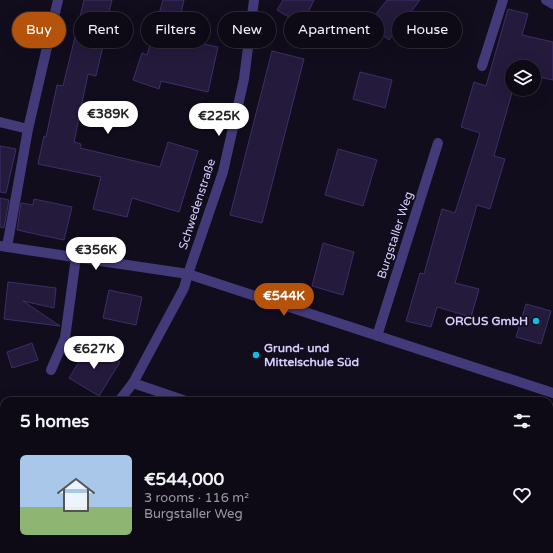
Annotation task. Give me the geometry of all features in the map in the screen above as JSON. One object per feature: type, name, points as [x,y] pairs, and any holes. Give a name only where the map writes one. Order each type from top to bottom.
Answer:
[{"type":"street","points":[[58,0],[3,246],[188,274],[553,393]]},
{"type":"street","name":"Schwedenstraße","points":[[122,397],[133,383],[184,288],[223,172],[244,79],[254,0]]},
{"type":"street","points":[[482,66],[503,0]]},
{"type":"street","points":[[0,122],[28,129]]},
{"type":"street","name":"Burgstaller Weg","points":[[377,336],[438,143]]},
{"type":"street","points":[[51,370],[65,338],[76,257]]},
{"type":"street","points":[[133,383],[174,397]]},
{"type":"building","points":[[84,0],[112,0],[109,12],[81,12]]},
{"type":"building","points":[[163,0],[184,0],[181,12],[160,12]]},
{"type":"building","points":[[283,0],[314,0],[308,12],[284,12],[284,14],[277,10]]},
{"type":"building","points":[[387,0],[420,0],[411,12],[392,12],[392,36],[389,40],[384,36],[384,12],[378,12]]},
{"type":"building","points":[[508,9],[528,14],[522,35],[553,42],[553,80],[541,77],[541,60],[505,60],[505,96],[511,96],[494,156],[505,159],[490,209],[477,205],[455,283],[479,289],[471,317],[437,307],[431,327],[406,321],[420,273],[424,274],[442,209],[455,213],[480,133],[461,127],[474,82],[486,86]]},
{"type":"building","points":[[74,41],[74,48],[102,48],[96,76],[88,74],[74,142],[81,144],[80,148],[160,167],[168,142],[198,151],[179,212],[132,198],[127,217],[93,209],[101,177],[38,164],[44,136],[46,137],[57,85],[63,86]]},
{"type":"building","points":[[210,45],[218,47],[208,92],[161,81],[159,89],[133,80],[142,53],[147,55],[149,48],[210,48]]},
{"type":"building","points":[[272,51],[304,59],[262,223],[230,215]]},
{"type":"building","points":[[360,72],[392,80],[385,108],[353,99]]},
{"type":"building","points":[[0,146],[16,149],[6,193],[0,192]]},
{"type":"building","points":[[338,149],[377,160],[363,206],[325,195]]},
{"type":"building","points":[[0,198],[9,200],[4,228],[0,227]]},
{"type":"building","points":[[34,199],[72,207],[64,240],[17,230],[21,203],[33,205]]},
{"type":"building","points":[[323,243],[354,252],[343,295],[312,286]]},
{"type":"building","points":[[8,282],[56,288],[54,308],[23,301],[60,326],[4,319]]},
{"type":"building","points":[[109,290],[142,297],[136,325],[103,318]]},
{"type":"building","points":[[526,304],[551,311],[541,344],[516,337]]},
{"type":"building","points":[[32,343],[38,360],[12,368],[7,352]]},
{"type":"building","points":[[90,344],[120,362],[99,396],[69,378]]},
{"type":"place","name":"ORCUS GmbH","points":[[536,321]]},
{"type":"place","name":"Grund- und Mittelschule Süd","points":[[256,355]]}]
